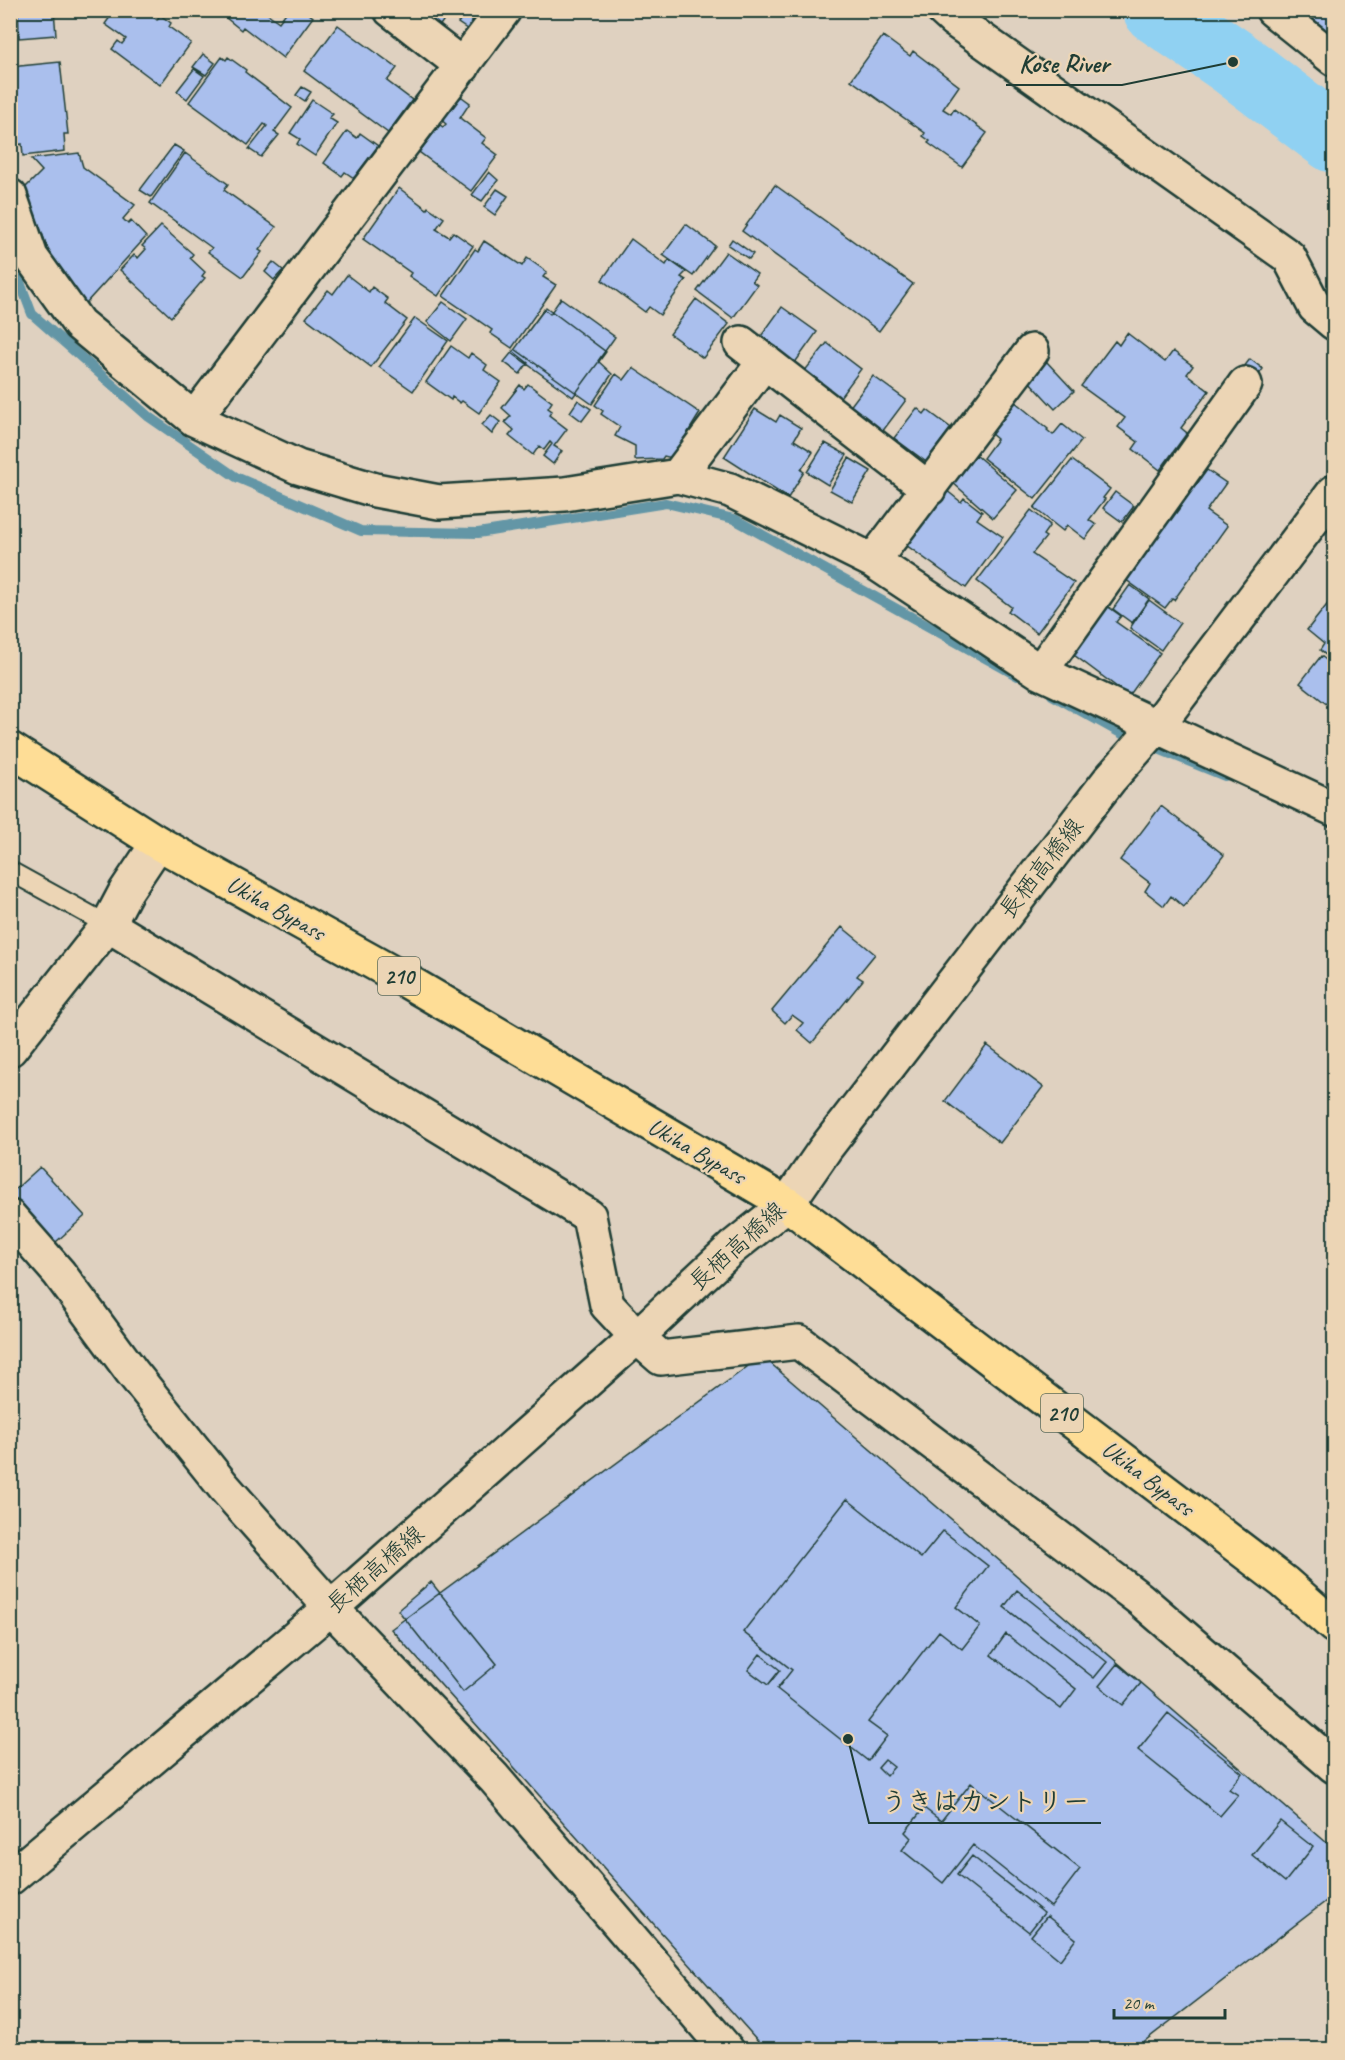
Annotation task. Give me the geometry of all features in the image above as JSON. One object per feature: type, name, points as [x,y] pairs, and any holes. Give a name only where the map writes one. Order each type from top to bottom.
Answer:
[{"type":"highway","name":"Ukiha Bypass","points":[[10,749],[158,843],[405,980],[787,1204],[1284,1581],[1335,1626]]},
{"type":"street","points":[[391,10],[463,66]]},
{"type":"street","points":[[194,419],[504,10]]},
{"type":"street","points":[[943,10],[1289,257],[1315,307],[1335,323]]},
{"type":"street","points":[[1273,10],[1335,58]]},
{"type":"street","points":[[10,196],[31,257],[79,324],[194,419],[298,467],[375,490],[439,502],[565,494],[678,476],[730,490],[873,561],[1040,672],[1335,809]]},
{"type":"street","points":[[873,561],[1032,351]]},
{"type":"street","points":[[678,476],[753,352],[929,489]]},
{"type":"street","points":[[1040,672],[1245,384]]},
{"type":"street","name":"長栖高橋線","points":[[10,1878],[331,1608],[637,1337],[733,1247],[787,1204],[825,1149],[1110,779],[1157,726],[1335,492]]},
{"type":"street","points":[[10,1048],[108,925],[126,891],[158,843]]},
{"type":"street","points":[[108,925],[590,1216],[607,1305],[637,1337],[662,1358],[799,1342],[1140,1599],[1335,1766]]},
{"type":"street","points":[[10,1217],[59,1273],[132,1372],[224,1487],[331,1608],[494,1778],[727,2049]]},
{"type":"lane","points":[[10,871],[108,925]]},
{"type":"building","points":[[18,10],[54,10],[56,35],[19,38]]},
{"type":"building","points":[[115,10],[144,10],[157,20],[160,15],[171,23],[169,27],[191,43],[160,85],[112,49],[118,41],[122,44],[126,39],[105,24]]},
{"type":"building","points":[[222,10],[270,10],[268,14],[279,22],[288,10],[304,10],[313,17],[283,58],[243,27],[241,30],[220,13]]},
{"type":"building","points":[[414,10],[451,10],[438,28]]},
{"type":"building","points":[[467,10],[476,16],[467,29],[458,23]]},
{"type":"building","points":[[1302,10],[1334,10],[1334,37],[1331,34]]},
{"type":"building","points":[[338,25],[397,68],[387,81],[412,100],[388,133],[304,71]]},
{"type":"building","points":[[883,36],[910,56],[913,51],[959,86],[943,109],[951,114],[954,109],[987,133],[962,167],[928,143],[930,141],[923,136],[925,133],[851,80]]},
{"type":"building","points":[[203,54],[215,63],[206,75],[193,67]]},
{"type":"building","points":[[222,57],[226,60],[228,57],[246,70],[245,72],[292,108],[274,132],[279,135],[261,157],[249,149],[267,126],[264,124],[248,145],[189,102]]},
{"type":"building","points":[[60,62],[68,134],[64,134],[65,151],[23,156],[22,144],[17,145],[10,67]]},
{"type":"building","points":[[194,69],[204,76],[187,99],[177,91]]},
{"type":"building","points":[[302,87],[311,92],[305,101],[296,95]]},
{"type":"building","points":[[462,97],[470,103],[460,118],[486,138],[482,143],[498,155],[471,191],[419,152],[440,125],[443,127],[446,124],[439,118],[452,100]]},
{"type":"building","points":[[312,100],[333,114],[329,118],[337,123],[315,156],[297,144],[300,139],[290,133]]},
{"type":"building","points":[[347,131],[357,138],[360,133],[378,146],[354,178],[345,172],[342,176],[324,163]]},
{"type":"building","points":[[174,145],[184,151],[151,197],[140,190]]},
{"type":"building","points":[[79,153],[83,167],[135,205],[123,219],[128,224],[131,221],[146,237],[85,304],[53,263],[25,188],[42,171],[31,159]]},
{"type":"building","points":[[185,153],[228,184],[224,190],[276,227],[259,250],[262,252],[243,277],[208,252],[212,248],[150,203]]},
{"type":"building","points":[[489,172],[498,180],[482,201],[472,195]]},
{"type":"building","points":[[775,185],[913,284],[879,331],[742,231]]},
{"type":"building","points":[[399,188],[427,209],[428,207],[444,218],[436,229],[449,237],[453,232],[473,246],[438,296],[409,276],[411,273],[363,239]]},
{"type":"building","points":[[497,189],[508,196],[495,215],[484,207]]},
{"type":"building","points":[[686,224],[715,246],[693,276],[663,255]]},
{"type":"building","points":[[161,226],[193,254],[190,258],[205,272],[202,276],[205,278],[171,317],[120,270],[134,255],[138,258],[146,249],[142,246]]},
{"type":"building","points":[[631,239],[666,265],[669,260],[686,272],[681,277],[686,280],[660,315],[649,307],[645,312],[602,280]]},
{"type":"building","points":[[732,239],[753,254],[749,259],[728,245]]},
{"type":"building","points":[[484,241],[522,266],[527,258],[547,272],[543,277],[556,285],[512,348],[490,333],[492,330],[443,296],[475,249],[478,251]]},
{"type":"building","points":[[726,252],[757,274],[752,281],[757,285],[733,318],[697,291]]},
{"type":"building","points":[[273,262],[283,270],[274,280],[265,272]]},
{"type":"building","points":[[347,275],[369,292],[372,287],[388,299],[385,303],[407,320],[371,367],[306,318],[328,290],[333,294]]},
{"type":"building","points":[[561,298],[615,337],[598,361],[612,374],[592,404],[515,349],[544,309],[550,314]]},
{"type":"building","points":[[696,299],[729,324],[703,358],[670,334]]},
{"type":"building","points":[[443,302],[467,319],[451,341],[427,322]]},
{"type":"building","points":[[546,307],[606,352],[573,397],[512,353]]},
{"type":"building","points":[[782,307],[817,332],[794,364],[759,339]]},
{"type":"building","points":[[415,318],[448,341],[413,391],[379,367]]},
{"type":"building","points":[[1127,333],[1165,362],[1173,351],[1193,366],[1187,374],[1209,391],[1181,428],[1187,433],[1160,470],[1133,449],[1138,442],[1118,427],[1125,418],[1081,386],[1115,341],[1119,345]]},
{"type":"building","points":[[827,343],[861,369],[838,400],[803,373]]},
{"type":"building","points":[[451,346],[468,358],[471,353],[487,365],[484,370],[501,382],[479,413],[462,401],[460,403],[452,397],[451,400],[426,382]]},
{"type":"building","points":[[513,351],[528,363],[520,374],[504,362]]},
{"type":"building","points":[[1250,359],[1263,369],[1247,391],[1233,381]]},
{"type":"building","points":[[1046,361],[1074,391],[1055,409],[1027,379]]},
{"type":"building","points":[[633,368],[700,413],[672,458],[664,456],[662,459],[635,460],[635,446],[615,436],[620,427],[601,414],[603,411],[595,405],[616,374],[624,380]]},
{"type":"building","points":[[873,376],[906,400],[882,432],[849,408]]},
{"type":"building","points":[[528,384],[552,402],[548,408],[552,411],[549,415],[567,429],[554,446],[562,451],[553,464],[543,456],[552,444],[550,442],[544,450],[539,446],[533,455],[509,436],[514,430],[505,422],[511,416],[502,408],[520,385],[524,389]]},
{"type":"building","points":[[578,400],[591,409],[582,421],[570,412]]},
{"type":"building","points":[[1014,401],[1053,435],[1062,424],[1082,440],[1035,499],[983,458],[997,439],[990,433]]},
{"type":"building","points":[[917,408],[924,414],[927,410],[951,428],[932,453],[935,455],[929,464],[894,438]]},
{"type":"building","points":[[755,409],[776,422],[780,415],[801,428],[794,440],[813,452],[801,470],[804,472],[788,498],[724,457]]},
{"type":"building","points":[[491,415],[500,422],[492,434],[482,425]]},
{"type":"building","points":[[825,443],[847,455],[828,485],[807,472]]},
{"type":"building","points":[[976,455],[1017,490],[993,518],[952,482]]},
{"type":"building","points":[[849,458],[871,471],[852,502],[830,490]]},
{"type":"building","points":[[1072,460],[1110,489],[1089,520],[1096,525],[1085,539],[1067,525],[1063,531],[1034,508]]},
{"type":"building","points":[[1207,470],[1226,483],[1206,511],[1227,526],[1174,600],[1172,599],[1165,608],[1118,574],[1165,516],[1171,520]]},
{"type":"building","points":[[946,490],[961,502],[964,498],[982,512],[977,519],[1003,537],[966,588],[906,545]]},
{"type":"building","points":[[1115,492],[1134,506],[1122,522],[1103,508]]},
{"type":"building","points":[[1031,510],[1050,525],[1043,535],[1046,537],[1032,554],[1074,583],[1037,633],[1008,611],[1011,607],[977,581]]},
{"type":"building","points":[[1130,585],[1149,599],[1132,623],[1113,609]]},
{"type":"building","points":[[1334,596],[1334,662],[1320,650],[1324,644],[1307,630]]},
{"type":"building","points":[[1149,600],[1180,623],[1161,650],[1130,628]]},
{"type":"building","points":[[1100,601],[1121,616],[1116,622],[1160,653],[1129,696],[1066,649]]},
{"type":"building","points":[[1321,656],[1334,666],[1334,699],[1329,706],[1300,683]]},
{"type":"building","points":[[1161,806],[1224,855],[1184,907],[1171,896],[1164,906],[1145,891],[1150,883],[1120,860]]},
{"type":"building","points":[[842,927],[875,954],[857,976],[863,980],[812,1043],[797,1030],[803,1023],[792,1015],[785,1023],[772,1011]]},
{"type":"building","points":[[987,1045],[1043,1087],[1000,1143],[945,1101]]},
{"type":"building","points":[[40,1167],[85,1216],[47,1250],[10,1210],[10,1194]]},
{"type":"building","points":[[762,1356],[1334,1849],[1334,1895],[1133,2050],[766,2050],[391,1629]]},
{"type":"building","points":[[847,1499],[921,1558],[943,1531],[988,1566],[956,1607],[980,1626],[962,1649],[939,1631],[868,1722],[887,1736],[868,1761],[777,1689],[792,1670],[743,1632]]},
{"type":"building","points":[[431,1582],[497,1664],[463,1692],[398,1610]]},
{"type":"building","points":[[1017,1590],[1107,1662],[1094,1678],[1004,1607]]},
{"type":"building","points":[[1006,1634],[1076,1689],[1061,1709],[991,1655]]},
{"type":"building","points":[[760,1654],[780,1670],[768,1685],[748,1670]]},
{"type":"building","points":[[1117,1664],[1141,1683],[1123,1705],[1099,1686]]},
{"type":"building","points":[[1168,1713],[1242,1773],[1229,1789],[1238,1795],[1220,1816],[1138,1750]]},
{"type":"building","points":[[885,1760],[894,1767],[886,1776],[878,1768]]},
{"type":"building","points":[[971,1783],[1080,1869],[1051,1907],[973,1845],[943,1883],[902,1850],[911,1838],[905,1832],[924,1808],[941,1821]]},
{"type":"building","points":[[1280,1821],[1313,1847],[1285,1882],[1252,1855]]},
{"type":"building","points":[[972,1856],[1044,1913],[1029,1932],[957,1875]]},
{"type":"building","points":[[1047,1916],[1076,1939],[1060,1960],[1031,1936]]},
{"type":"waterway","points":[[1157,10],[1233,62],[1334,139]]},
{"type":"waterway","points":[[10,256],[32,314],[149,417],[236,477],[361,531],[478,533],[666,503],[734,519],[1018,676]]},
{"type":"waterway","points":[[1052,695],[1124,735],[1225,776]]},
{"type":"place","name":"Kose River","points":[[1233,62]]},
{"type":"place","name":"うきはカントリー","points":[[848,1739]]}]
